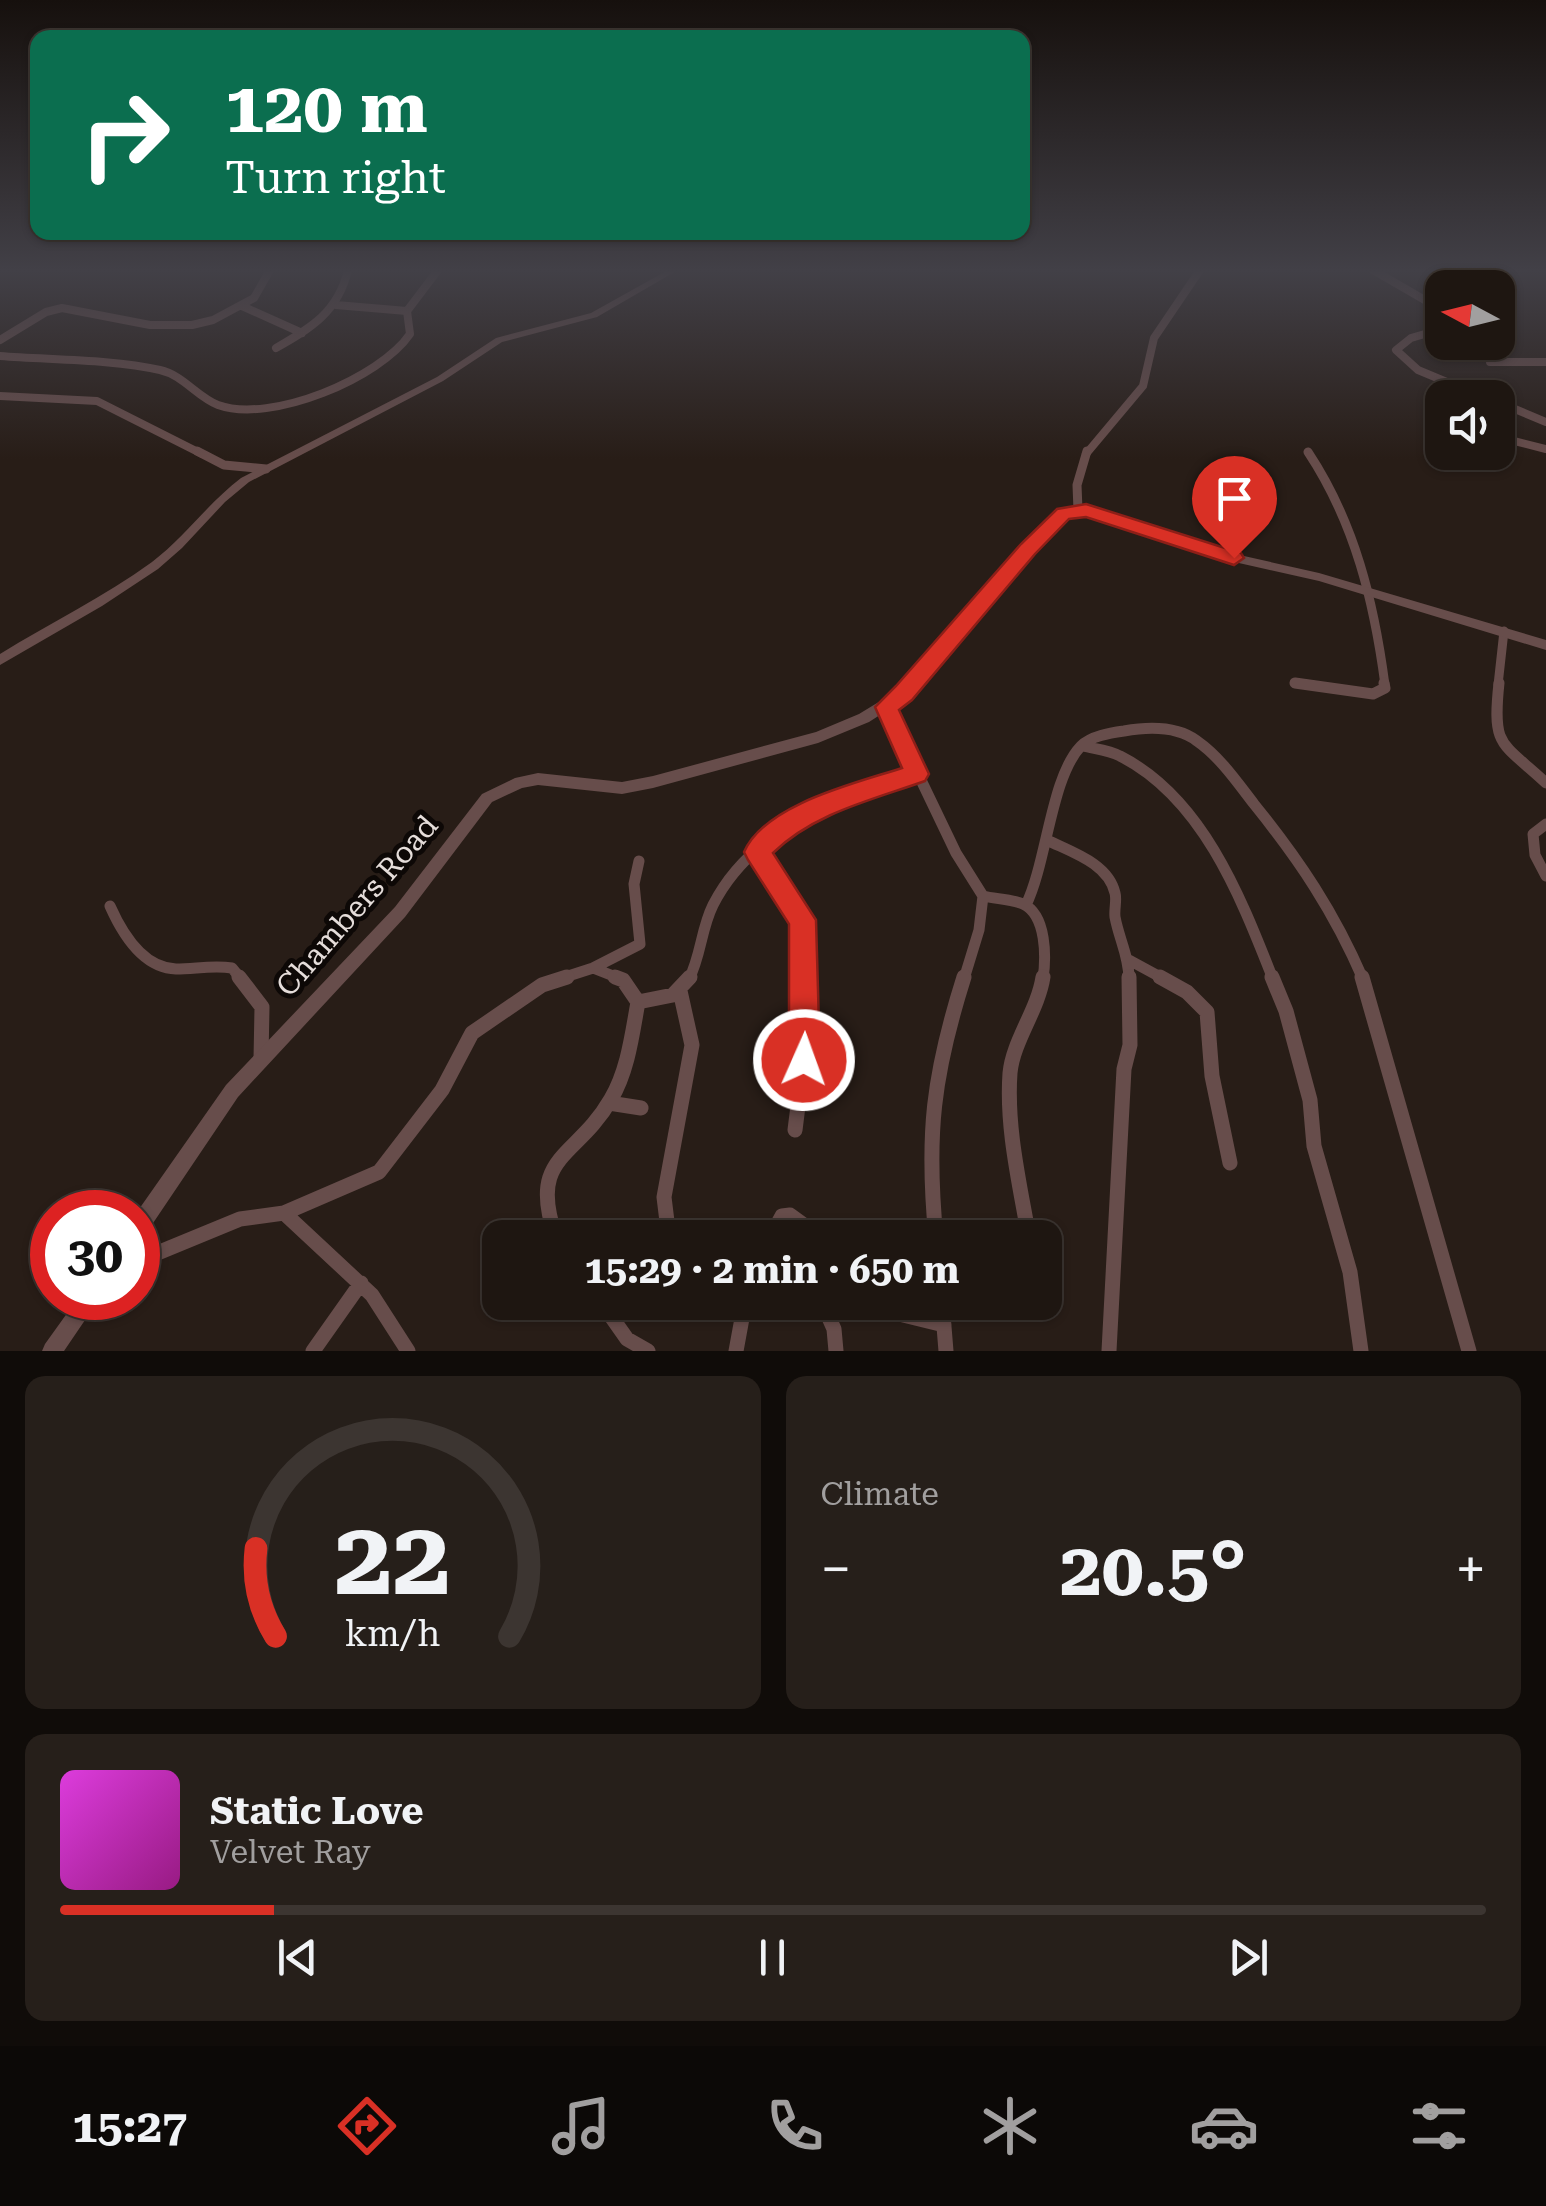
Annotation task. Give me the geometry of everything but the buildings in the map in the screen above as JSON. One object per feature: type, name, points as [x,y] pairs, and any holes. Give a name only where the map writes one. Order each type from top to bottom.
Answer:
[{"type":"street","points":[[276,348],[302,333]]},
{"type":"street","points":[[0,356],[159,370],[221,407],[274,406],[314,395],[397,355],[410,333]]},
{"type":"street","points":[[0,660],[157,564],[224,495],[266,469],[440,379],[499,340],[524,333]]},
{"type":"street","points":[[1158,333],[1149,350],[1145,382],[1135,398],[1094,440],[1077,469],[1078,510],[1546,645]]},
{"type":"street","points":[[1425,334],[1411,338],[1396,350],[1418,370],[1442,380]]},
{"type":"street","points":[[1490,362],[1546,362]]},
{"type":"street","points":[[0,396],[97,401],[224,465],[266,469]]},
{"type":"street","points":[[1515,409],[1546,422]]},
{"type":"street","points":[[1515,441],[1546,449]]},
{"type":"street","points":[[1295,683],[1373,694],[1384,691],[1366,590],[1340,502],[1308,452]]},
{"type":"street","name":"Chambers Road","points":[[160,1195],[204,1128],[261,1060],[400,912],[487,798],[503,788],[538,780],[622,788],[653,782],[818,737],[886,707],[904,693],[1058,517],[1078,510]]},
{"type":"street","points":[[1504,631],[1494,727],[1500,740],[1546,784]]},
{"type":"street","points":[[886,707],[956,854],[983,896],[980,930],[941,1052],[929,1170],[934,1220]]},
{"type":"street","points":[[1026,905],[1038,880],[1064,774],[1082,746],[1105,734],[1151,726],[1195,739],[1225,767],[1292,851],[1336,918],[1364,982],[1468,1351]]},
{"type":"street","points":[[1082,746],[1119,755],[1177,796],[1238,891],[1286,1011],[1310,1100],[1314,1146],[1350,1272],[1362,1351]]},
{"type":"street","points":[[638,1002],[667,998],[680,991],[691,976],[709,912],[742,863],[778,832],[822,805],[916,774]]},
{"type":"street","points":[[1546,824],[1532,834],[1534,855],[1546,876]]},
{"type":"street","points":[[1046,840],[1094,864],[1111,882],[1116,896],[1114,914],[1130,960],[1130,1046],[1124,1069],[1116,1177],[1109,1351]]},
{"type":"street","points":[[757,852],[802,920],[806,1042],[794,1130]]},
{"type":"street","points":[[160,1252],[240,1219],[284,1213],[379,1172],[442,1090],[472,1033],[542,985],[593,968],[640,944],[634,884],[639,861]]},
{"type":"street","points":[[983,896],[1026,905],[1037,918],[1046,956],[1040,996],[1010,1070],[1012,1132],[1025,1220]]},
{"type":"street","points":[[110,906],[118,926],[136,946],[167,968],[210,963],[232,968],[262,1007],[261,1060]]},
{"type":"street","points":[[1130,960],[1187,992],[1207,1012],[1212,1076],[1230,1163]]},
{"type":"street","points":[[550,1220],[543,1199],[548,1174],[609,1103],[622,1076],[638,1002],[623,980],[593,968]]},
{"type":"street","points":[[666,1220],[666,1185],[692,1045],[680,991]]},
{"type":"street","points":[[609,1103],[641,1108]]},
{"type":"street","points":[[284,1213],[361,1283],[408,1351]]},
{"type":"street","points":[[313,1351],[361,1283]]},
{"type":"street","points":[[52,1351],[74,1320]]},
{"type":"street","points":[[614,1320],[627,1339],[648,1351]]},
{"type":"street","points":[[736,1351],[742,1320]]},
{"type":"street","points":[[832,1320],[836,1351]]},
{"type":"street","points":[[924,1320],[944,1325]]},
{"type":"street","points":[[944,1320],[946,1351]]},
{"type":"route","points":[[804,1060],[802,920],[757,852],[778,832],[822,805],[916,774],[886,707],[904,693],[1064,513],[1086,511],[1234,558]]}]
